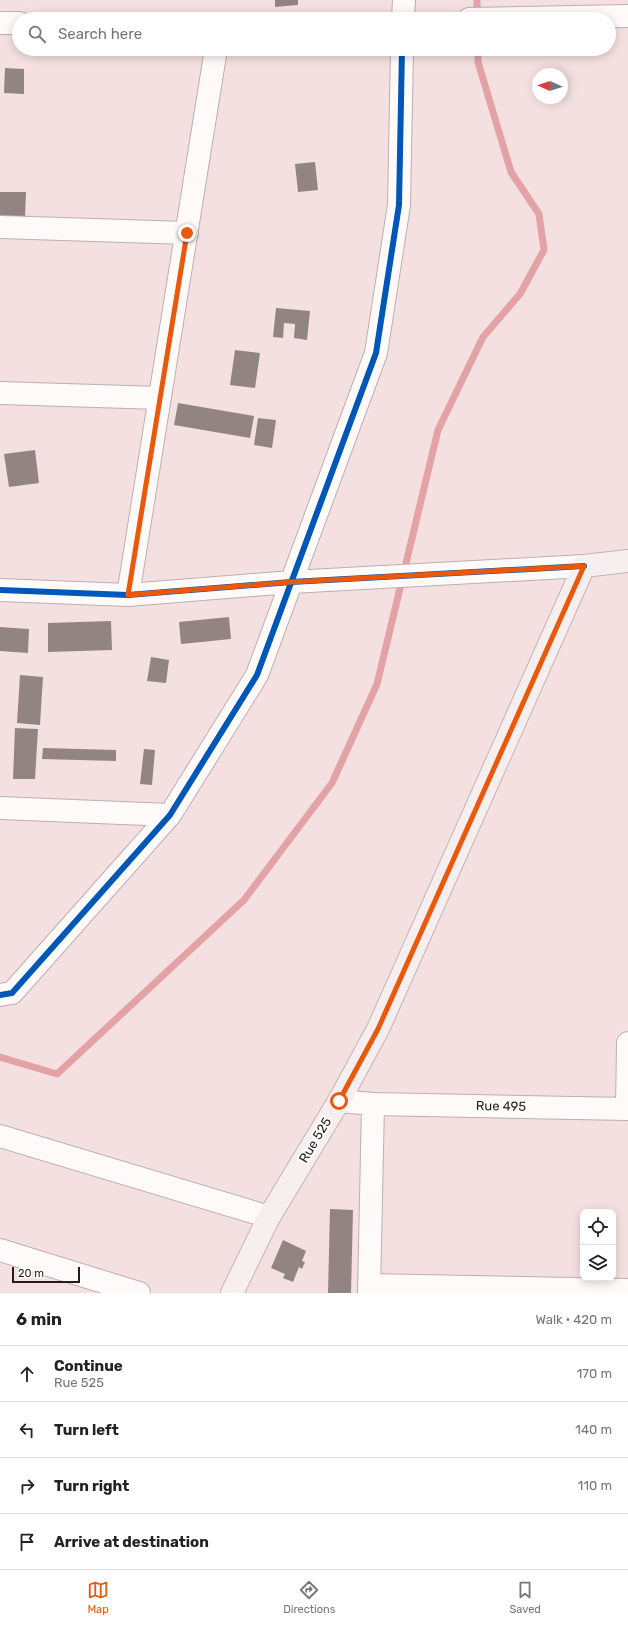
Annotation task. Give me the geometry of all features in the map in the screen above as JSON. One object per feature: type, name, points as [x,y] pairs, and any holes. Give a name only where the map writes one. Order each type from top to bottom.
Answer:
[{"type":"main road","points":[[584,566],[628,561]]},
{"type":"main road","name":"Rue 525","points":[[232,1293],[269,1216],[339,1101],[378,1029],[584,566]]},
{"type":"street","points":[[403,12],[404,0]]},
{"type":"street","points":[[616,16],[628,16]]},
{"type":"street","points":[[0,23],[12,23]]},
{"type":"street","points":[[128,595],[215,56]]},
{"type":"street","points":[[0,996],[12,993],[170,816],[257,674],[376,353],[399,205],[402,56]]},
{"type":"street","points":[[0,227],[187,233]]},
{"type":"street","points":[[0,392],[160,398]]},
{"type":"street","points":[[0,590],[128,595],[291,582],[584,566]]},
{"type":"street","points":[[0,808],[170,816]]},
{"type":"street","points":[[628,1044],[628,1108]]},
{"type":"street","name":"Rue 495","points":[[339,1101],[373,1104],[628,1108]]},
{"type":"street","points":[[373,1104],[369,1289],[628,1290]]},
{"type":"street","points":[[0,1136],[269,1216]]},
{"type":"street","points":[[0,1250],[139,1293]]},
{"type":"building","points":[[275,0],[298,0],[298,5],[275,7]]},
{"type":"building","points":[[5,68],[24,69],[24,94],[4,93]]},
{"type":"building","points":[[315,162],[318,190],[298,192],[295,164]]},
{"type":"building","points":[[0,192],[26,192],[25,218],[0,217]]},
{"type":"building","points":[[276,308],[310,311],[307,340],[294,338],[295,324],[284,323],[283,338],[273,337]]},
{"type":"building","points":[[235,350],[260,353],[255,388],[230,385]]},
{"type":"building","points":[[178,403],[254,416],[250,438],[174,425]]},
{"type":"building","points":[[258,418],[276,420],[272,448],[254,445]]},
{"type":"building","points":[[35,450],[39,483],[9,487],[4,454]]},
{"type":"building","points":[[229,617],[231,639],[181,644],[179,622]]},
{"type":"building","points":[[111,621],[112,650],[48,652],[48,623]]},
{"type":"building","points":[[0,627],[29,629],[28,653],[0,651]]},
{"type":"building","points":[[151,657],[169,660],[166,683],[147,681]]},
{"type":"building","points":[[20,675],[43,677],[40,725],[17,723]]},
{"type":"building","points":[[15,728],[38,729],[35,779],[13,779]]},
{"type":"building","points":[[43,748],[116,750],[116,761],[42,759]]},
{"type":"building","points":[[144,749],[155,750],[152,785],[140,784]]},
{"type":"building","points":[[330,1209],[353,1210],[351,1293],[328,1293]]},
{"type":"building","points":[[283,1240],[306,1251],[302,1261],[305,1262],[302,1269],[299,1267],[293,1282],[283,1278],[285,1274],[271,1268]]},
{"type":"waterway","points":[[477,0],[477,12]]},
{"type":"waterway","points":[[0,1057],[57,1074],[244,900],[332,783],[377,684],[438,430],[483,337],[520,294],[544,250],[539,214],[511,172],[478,62],[478,56]]},
{"type":"cycle path","points":[[0,995],[12,993],[170,815],[257,675],[376,353],[399,205],[402,56]]},
{"type":"cycle path","points":[[0,590],[128,595],[291,582],[584,566]]},
{"type":"route","points":[[187,233],[128,595],[291,582],[584,566],[378,1029],[339,1101]]}]
